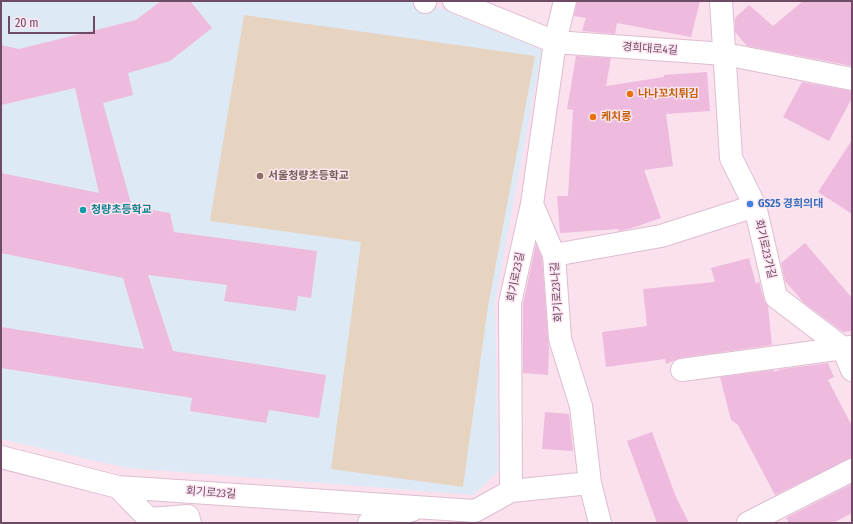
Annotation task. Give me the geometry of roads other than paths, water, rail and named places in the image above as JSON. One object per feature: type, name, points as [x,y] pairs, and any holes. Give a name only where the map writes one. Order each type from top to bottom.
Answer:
[{"type":"street","name":"경희대로4길","points":[[454,1],[555,42],[725,54],[852,79]]},
{"type":"street","name":"회기로23길","points":[[1,457],[118,487],[475,510],[511,491],[510,303],[532,204],[555,42],[565,1]]},
{"type":"street","name":"회기로23가길","points":[[721,1],[731,158],[755,206],[776,297],[848,348]]},
{"type":"street","points":[[532,204],[554,255]]},
{"type":"street","name":"회기로23나길","points":[[600,523],[590,483],[581,406],[560,339],[554,255],[661,236],[755,206]]},
{"type":"street","points":[[682,370],[848,348],[852,370]]},
{"type":"street","points":[[748,523],[852,470]]},
{"type":"street","points":[[511,491],[590,483]]},
{"type":"street","points":[[118,487],[148,519],[188,516],[190,523]]},
{"type":"street","name":"회기로23길","points":[[369,523],[425,506]]},
{"type":"place","name":"나나꼬치튀김","points":[[630,94]]},
{"type":"place","name":"케치롱","points":[[593,117]]},
{"type":"place","name":"서울청량초등학교","points":[[260,176]]},
{"type":"place","name":"GS25 경희의대","points":[[750,204]]},
{"type":"place","name":"청량초등학교","points":[[83,210]]}]
